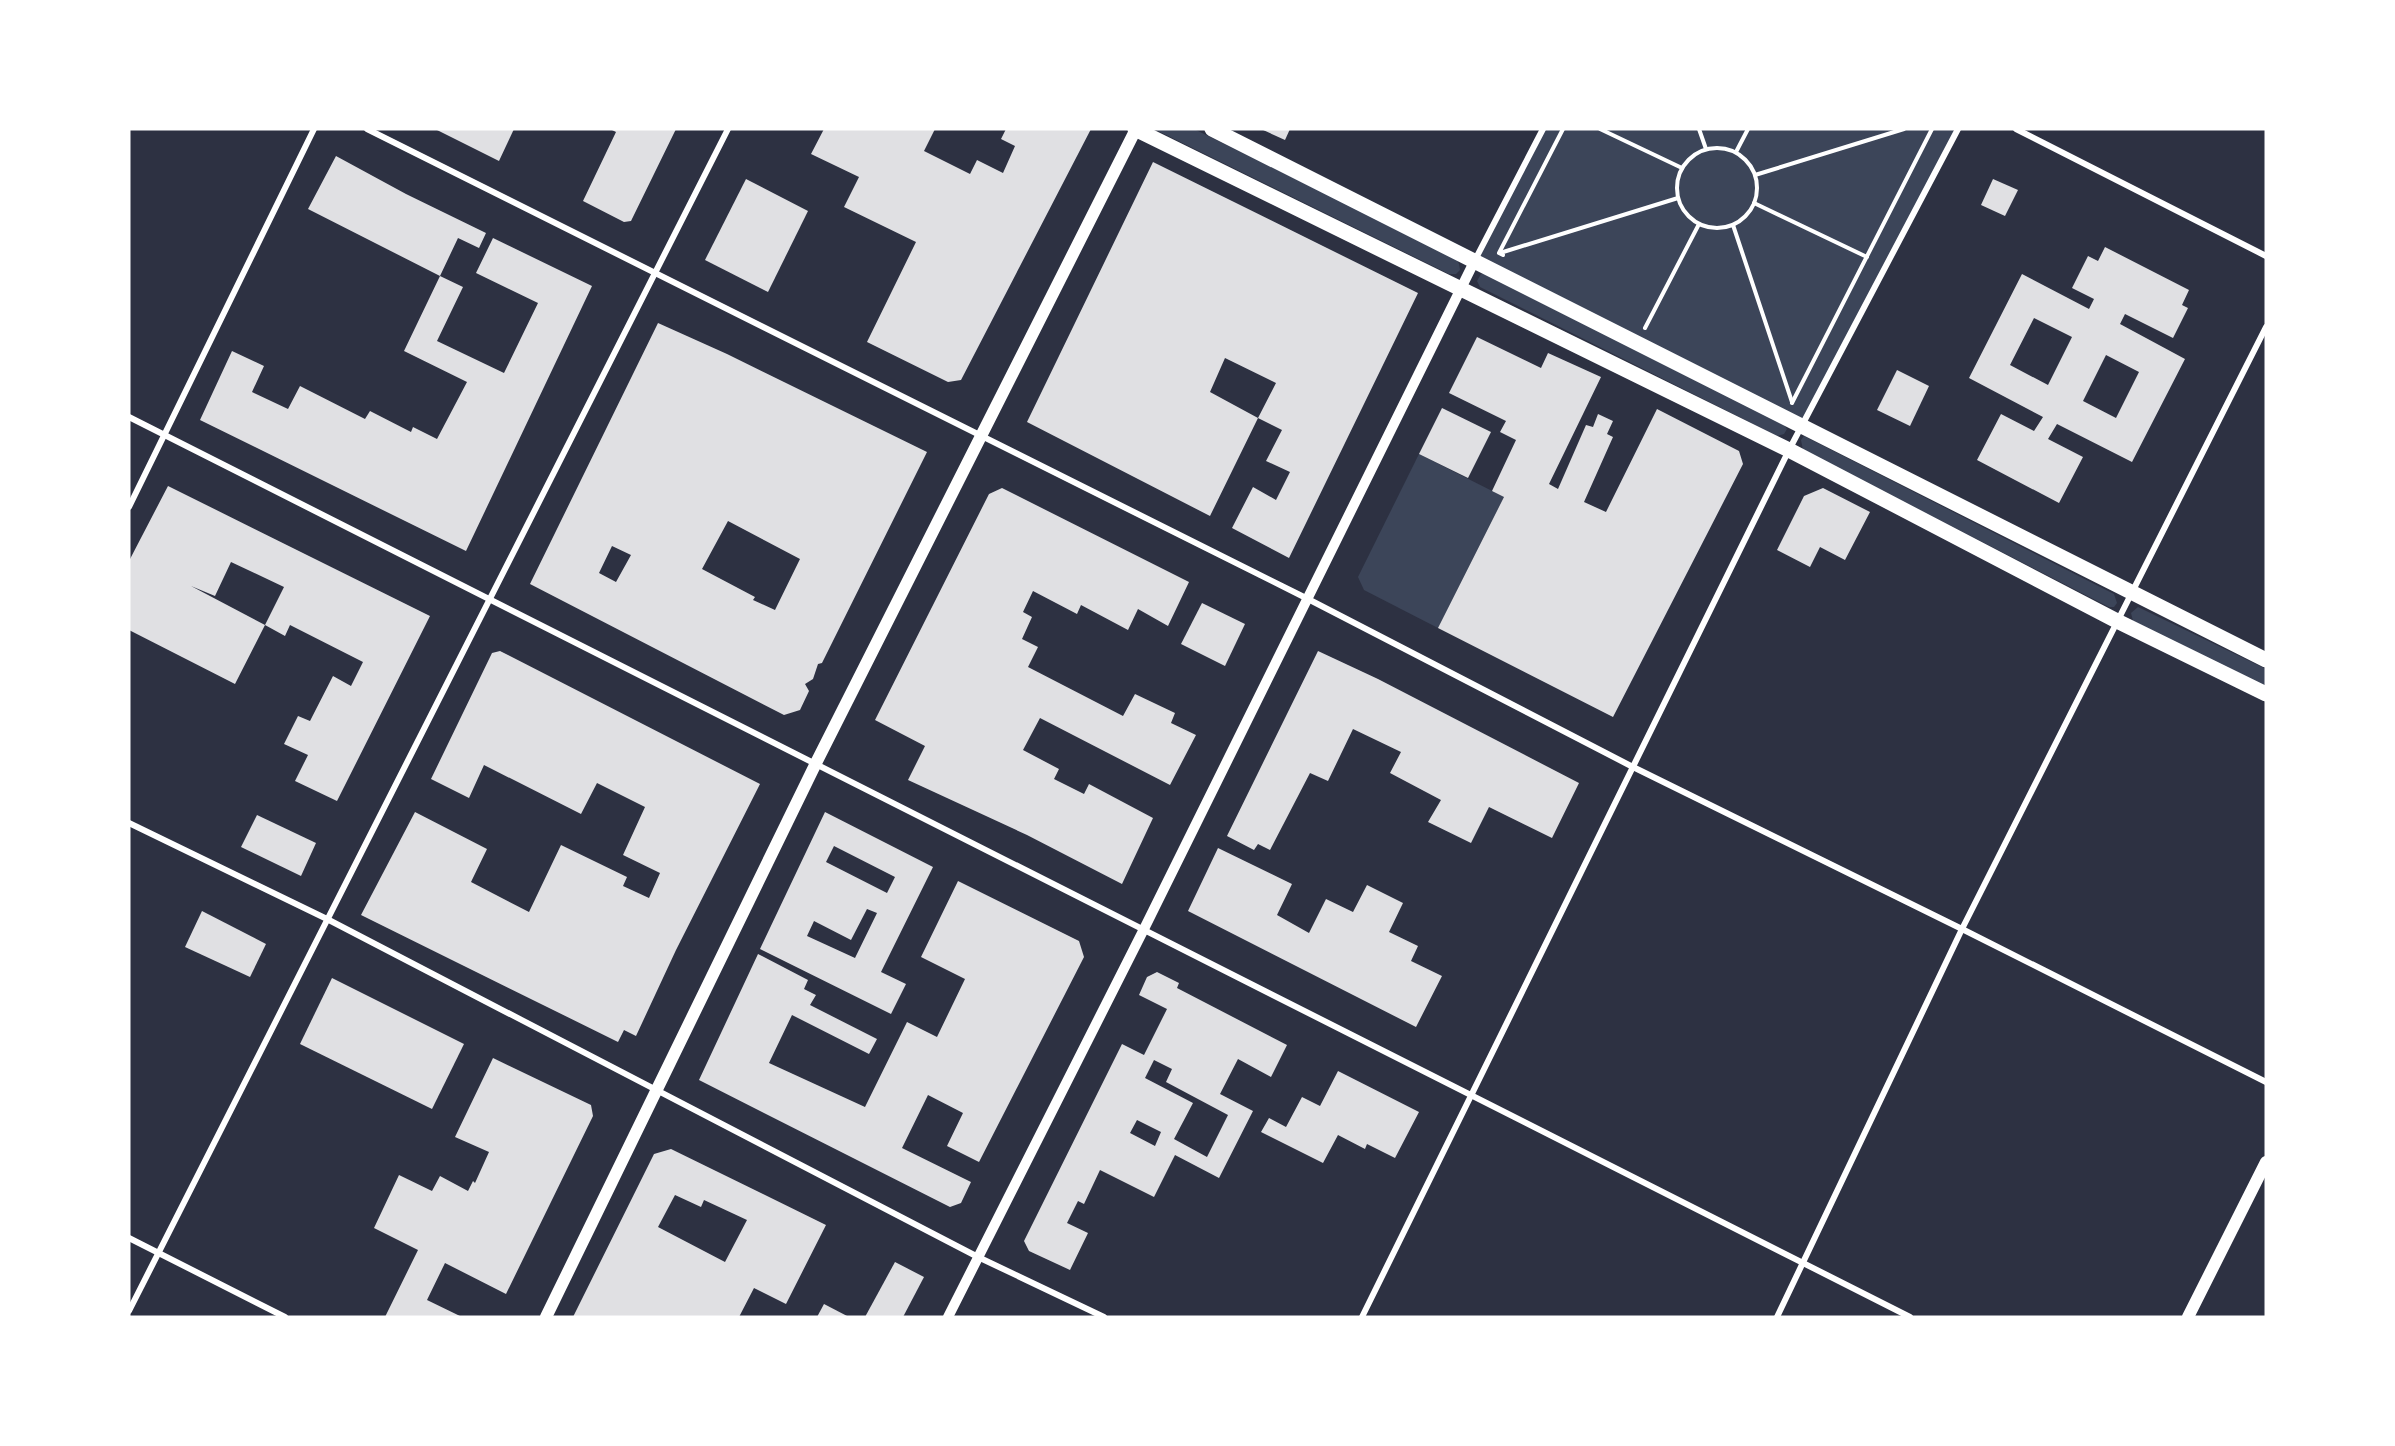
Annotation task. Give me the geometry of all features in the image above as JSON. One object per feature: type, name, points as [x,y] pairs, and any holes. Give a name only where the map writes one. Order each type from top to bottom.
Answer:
[{"type":"main road","points":[[546,1317],[816,763],[1136,129],[1789,450],[2117,621],[2266,694]]},
{"type":"main road","points":[[1212,129],[2266,660]]},
{"type":"main road","points":[[2188,1317],[2266,1162]]},
{"type":"street","points":[[129,507],[314,129]]},
{"type":"street","points":[[367,129],[1308,599],[1633,767],[2266,1082]]},
{"type":"street","points":[[129,1311],[728,129]]},
{"type":"street","points":[[948,1317],[1144,929],[1475,260],[1543,129]]},
{"type":"street","points":[[1362,1317],[1789,450],[1958,129]]},
{"type":"street","points":[[2016,129],[2266,256]]},
{"type":"street","points":[[1778,1317],[1962,929],[2266,327]]},
{"type":"street","points":[[129,417],[1910,1317]]},
{"type":"street","points":[[129,823],[327,919],[978,1257],[1104,1317]]},
{"type":"street","points":[[129,1238],[285,1317]]},
{"type":"path","points":[[1499,253],[1563,129]]},
{"type":"path","points":[[1600,129],[1682,168]]},
{"type":"path","points":[[1699,129],[1706,149]]},
{"type":"path","points":[[1736,152],[1748,129]]},
{"type":"path","points":[[1755,175],[1904,129]]},
{"type":"path","points":[[1792,403],[1932,129]]},
{"type":"path","points":[[1716,147],[1736,152],[1750,165],[1755,175],[1757,194],[1749,212],[1733,225],[1710,228],[1699,224],[1682,209],[1678,198],[1678,178],[1682,168],[1688,160],[1706,149],[1716,147]]},
{"type":"path","points":[[1499,253],[1678,198]]},
{"type":"path","points":[[1754,203],[1867,257]]},
{"type":"path","points":[[1635,322],[1646,328],[1699,224]]},
{"type":"path","points":[[1733,225],[1792,403]]},
{"type":"path","points":[[1499,253],[1510,258]]},
{"type":"path","points":[[1782,398],[1792,403]]},
{"type":"shaded area","points":[[1154,129],[1194,129],[1456,258],[1460,270],[1456,274],[1449,274]]},
{"type":"shaded area","points":[[1543,129],[1958,129],[1802,426],[1475,260]]},
{"type":"shaded area","points":[[1481,274],[1783,424],[1787,429],[1784,434],[1777,436],[1480,287],[1477,281]]},
{"type":"shaded area","points":[[1804,436],[2114,594],[2117,603],[2114,607],[2109,607],[1803,450],[1801,440]]},
{"type":"shaded area","points":[[1419,454],[1504,497],[1438,628],[1364,590],[1358,577]]},
{"type":"shaded area","points":[[2138,607],[2266,669],[2266,687],[2133,621],[2131,613]]},
{"type":"building","points":[[435,129],[514,129],[499,161]]},
{"type":"building","points":[[610,129],[676,129],[631,221],[624,222],[583,201],[616,132]]},
{"type":"building","points":[[824,129],[935,129],[924,151],[970,174],[977,160],[1003,173],[1015,146],[1001,139],[1006,129],[1091,129],[961,380],[948,382],[867,342],[916,242],[844,207],[859,177],[811,154]]},
{"type":"building","points":[[1261,129],[1290,129],[1285,140]]},
{"type":"building","points":[[336,156],[406,194],[486,233],[479,248],[458,238],[440,276],[308,209]]},
{"type":"building","points":[[1153,162],[1418,293],[1289,558],[1232,528],[1253,487],[1276,500],[1290,472],[1266,461],[1282,430],[1258,418],[1210,516],[1027,422]],"holes":[[[1225,358],[1276,383],[1258,418],[1210,392]]]},
{"type":"building","points":[[746,179],[808,211],[768,292],[705,260]]},
{"type":"building","points":[[1993,179],[2018,190],[2005,216],[1981,205]]},
{"type":"building","points":[[493,238],[592,286],[466,551],[200,420],[232,351],[264,366],[252,392],[288,409],[300,386],[365,419],[370,411],[411,432],[413,427],[437,439],[467,382],[404,351],[440,276],[463,287],[437,341],[504,373],[538,303],[476,273]]},
{"type":"building","points":[[2105,247],[2189,290],[2182,305],[2188,308],[2173,338],[2125,314],[2120,324],[2185,359],[2132,462],[2057,424],[2048,439],[2083,457],[2059,503],[1977,460],[2001,414],[2034,431],[2043,417],[1969,378],[2022,274],[2089,309],[2094,299],[2072,288],[2088,256],[2098,261]],"holes":[[[2034,318],[2072,337],[2048,385],[2010,365]],[[2106,355],[2139,372],[2116,418],[2083,401]]]},
{"type":"building","points":[[658,323],[727,354],[927,452],[822,663],[818,664],[813,679],[805,684],[809,691],[800,710],[784,715],[530,584]],"holes":[[[728,521],[800,559],[775,610],[753,600],[755,597],[702,569]],[[612,546],[631,555],[616,582],[599,573]]]},
{"type":"building","points":[[1477,337],[1541,368],[1548,353],[1601,377],[1549,484],[1558,489],[1586,425],[1593,427],[1598,414],[1613,421],[1607,434],[1613,437],[1584,502],[1606,512],[1657,409],[1739,451],[1743,464],[1613,717],[1438,628],[1504,497],[1492,491],[1516,440],[1500,432],[1506,421],[1449,393]]},
{"type":"building","points":[[1897,370],[1929,386],[1910,426],[1877,410]]},
{"type":"building","points":[[1442,408],[1491,432],[1468,478],[1419,454]]},
{"type":"building","points":[[168,486],[430,616],[337,801],[295,781],[308,755],[284,744],[298,716],[310,721],[333,676],[351,686],[363,662],[290,625],[285,636],[265,625],[235,684],[129,630],[129,561]],"holes":[[[231,562],[284,587],[265,625],[191,586],[215,596]]]},
{"type":"building","points":[[1002,488],[1189,582],[1168,626],[1138,609],[1128,630],[1081,605],[1077,614],[1033,591],[1023,612],[1032,617],[1022,639],[1038,647],[1028,667],[1123,716],[1135,694],[1175,713],[1171,723],[1196,735],[1170,785],[1040,718],[1023,750],[1059,769],[1054,779],[1084,794],[1089,784],[1153,818],[1122,884],[1027,835],[908,780],[925,746],[875,720],[989,494]]},
{"type":"building","points":[[1823,488],[1870,512],[1845,560],[1820,547],[1810,567],[1777,550],[1804,496]]},
{"type":"building","points":[[1202,603],[1245,624],[1225,666],[1181,644]]},
{"type":"building","points":[[500,651],[760,784],[676,950],[636,1036],[624,1030],[618,1042],[361,915],[415,812],[487,849],[471,882],[529,912],[561,845],[627,877],[623,886],[649,898],[660,873],[623,855],[645,807],[597,783],[581,814],[484,765],[469,798],[431,779],[492,653]]},
{"type":"building","points":[[1318,651],[1378,679],[1579,783],[1552,838],[1489,807],[1471,843],[1428,822],[1441,800],[1390,773],[1401,752],[1353,729],[1328,781],[1310,773],[1270,850],[1258,844],[1254,850],[1227,836]]},
{"type":"building","points":[[825,812],[933,867],[881,972],[906,984],[891,1014],[760,949]],"holes":[[[834,846],[895,877],[887,893],[826,862]],[[867,909],[877,913],[855,958],[807,936],[814,921],[851,940]]]},
{"type":"building","points":[[257,815],[316,843],[301,876],[241,847]]},
{"type":"building","points":[[1218,848],[1292,884],[1277,915],[1309,933],[1326,899],[1353,912],[1367,885],[1403,903],[1389,932],[1418,946],[1411,961],[1442,976],[1416,1027],[1188,911]]},
{"type":"building","points":[[958,881],[1079,941],[1084,957],[979,1162],[947,1146],[963,1113],[928,1095],[902,1148],[971,1182],[961,1203],[950,1207],[699,1080],[758,954],[808,980],[804,989],[816,995],[810,1005],[877,1039],[869,1054],[792,1015],[769,1063],[865,1107],[907,1022],[937,1037],[965,979],[921,957]]},
{"type":"building","points":[[202,911],[266,944],[250,977],[185,947]]},
{"type":"building","points":[[1157,972],[1179,983],[1177,988],[1287,1045],[1271,1077],[1238,1059],[1220,1094],[1253,1111],[1219,1178],[1175,1155],[1154,1197],[1100,1170],[1084,1204],[1078,1201],[1067,1223],[1088,1233],[1070,1270],[1029,1251],[1024,1241],[1122,1044],[1144,1055],[1167,1009],[1139,995],[1147,977]],"holes":[[[1154,1060],[1172,1069],[1166,1082],[1228,1115],[1207,1157],[1174,1139],[1193,1103],[1145,1078]],[[1137,1120],[1161,1132],[1155,1146],[1130,1133]]]},
{"type":"building","points":[[332,978],[464,1044],[432,1109],[300,1044]]},
{"type":"building","points":[[493,1058],[591,1105],[593,1116],[506,1294],[445,1263],[427,1300],[462,1317],[385,1317],[418,1250],[374,1228],[399,1175],[432,1191],[440,1176],[468,1191],[473,1181],[475,1183],[489,1152],[455,1137]]},
{"type":"building","points":[[1338,1071],[1419,1112],[1395,1158],[1367,1144],[1365,1149],[1338,1135],[1323,1163],[1261,1132],[1269,1118],[1286,1127],[1302,1097],[1320,1106]]},
{"type":"building","points":[[671,1149],[826,1225],[786,1304],[754,1288],[739,1317],[573,1317],[654,1154]],"holes":[[[675,1195],[701,1207],[704,1200],[747,1220],[725,1262],[658,1227]]]},
{"type":"building","points":[[895,1262],[924,1277],[903,1317],[865,1317]]},
{"type":"building","points":[[824,1304],[849,1317],[817,1317]]}]
